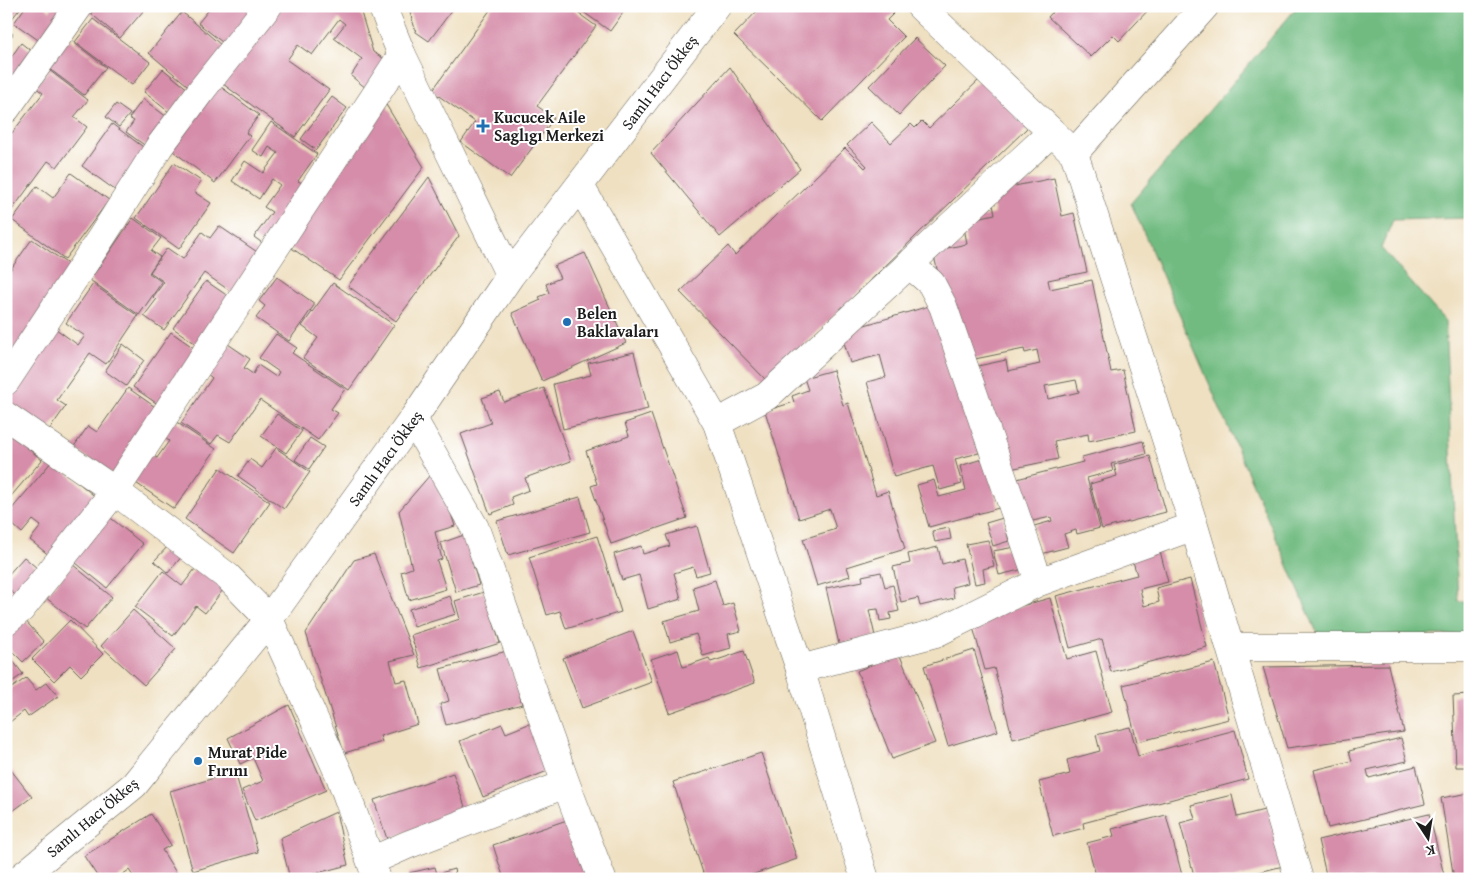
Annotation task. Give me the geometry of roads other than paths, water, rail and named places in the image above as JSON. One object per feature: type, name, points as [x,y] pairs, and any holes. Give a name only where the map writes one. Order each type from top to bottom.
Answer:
[{"type":"street","points":[[6,109],[79,6]]},
{"type":"street","points":[[6,381],[159,147],[268,6]]},
{"type":"street","points":[[382,6],[402,55],[510,276]]},
{"type":"street","name":"Samlı Hacı Ökkeş","points":[[19,879],[134,785],[269,619],[413,419],[510,276],[717,6]]},
{"type":"street","points":[[1074,153],[1205,6]]},
{"type":"street","points":[[930,9],[1074,153],[1194,526],[1299,879]]},
{"type":"street","points":[[6,621],[21,608],[115,491],[402,55]]},
{"type":"street","points":[[717,423],[767,396],[1052,132]]},
{"type":"street","points":[[580,186],[717,423],[800,669],[866,879]]},
{"type":"street","points":[[909,264],[931,283],[943,306],[1039,582]]},
{"type":"street","points":[[6,416],[115,491],[228,577],[269,619],[340,776],[374,870],[407,845],[566,784]]},
{"type":"street","points":[[413,419],[476,528],[566,784],[602,879]]},
{"type":"street","points":[[800,669],[936,633],[1039,582],[1194,526]]},
{"type":"street","points":[[1230,648],[1470,647]]},
{"type":"place","name":"Kucucek Aile Saglıgı Merkezi","points":[[483,126]]},
{"type":"place","name":"Belen Baklavaları","points":[[567,322]]},
{"type":"place","name":"Murat Pide Fırını","points":[[198,761]]}]
